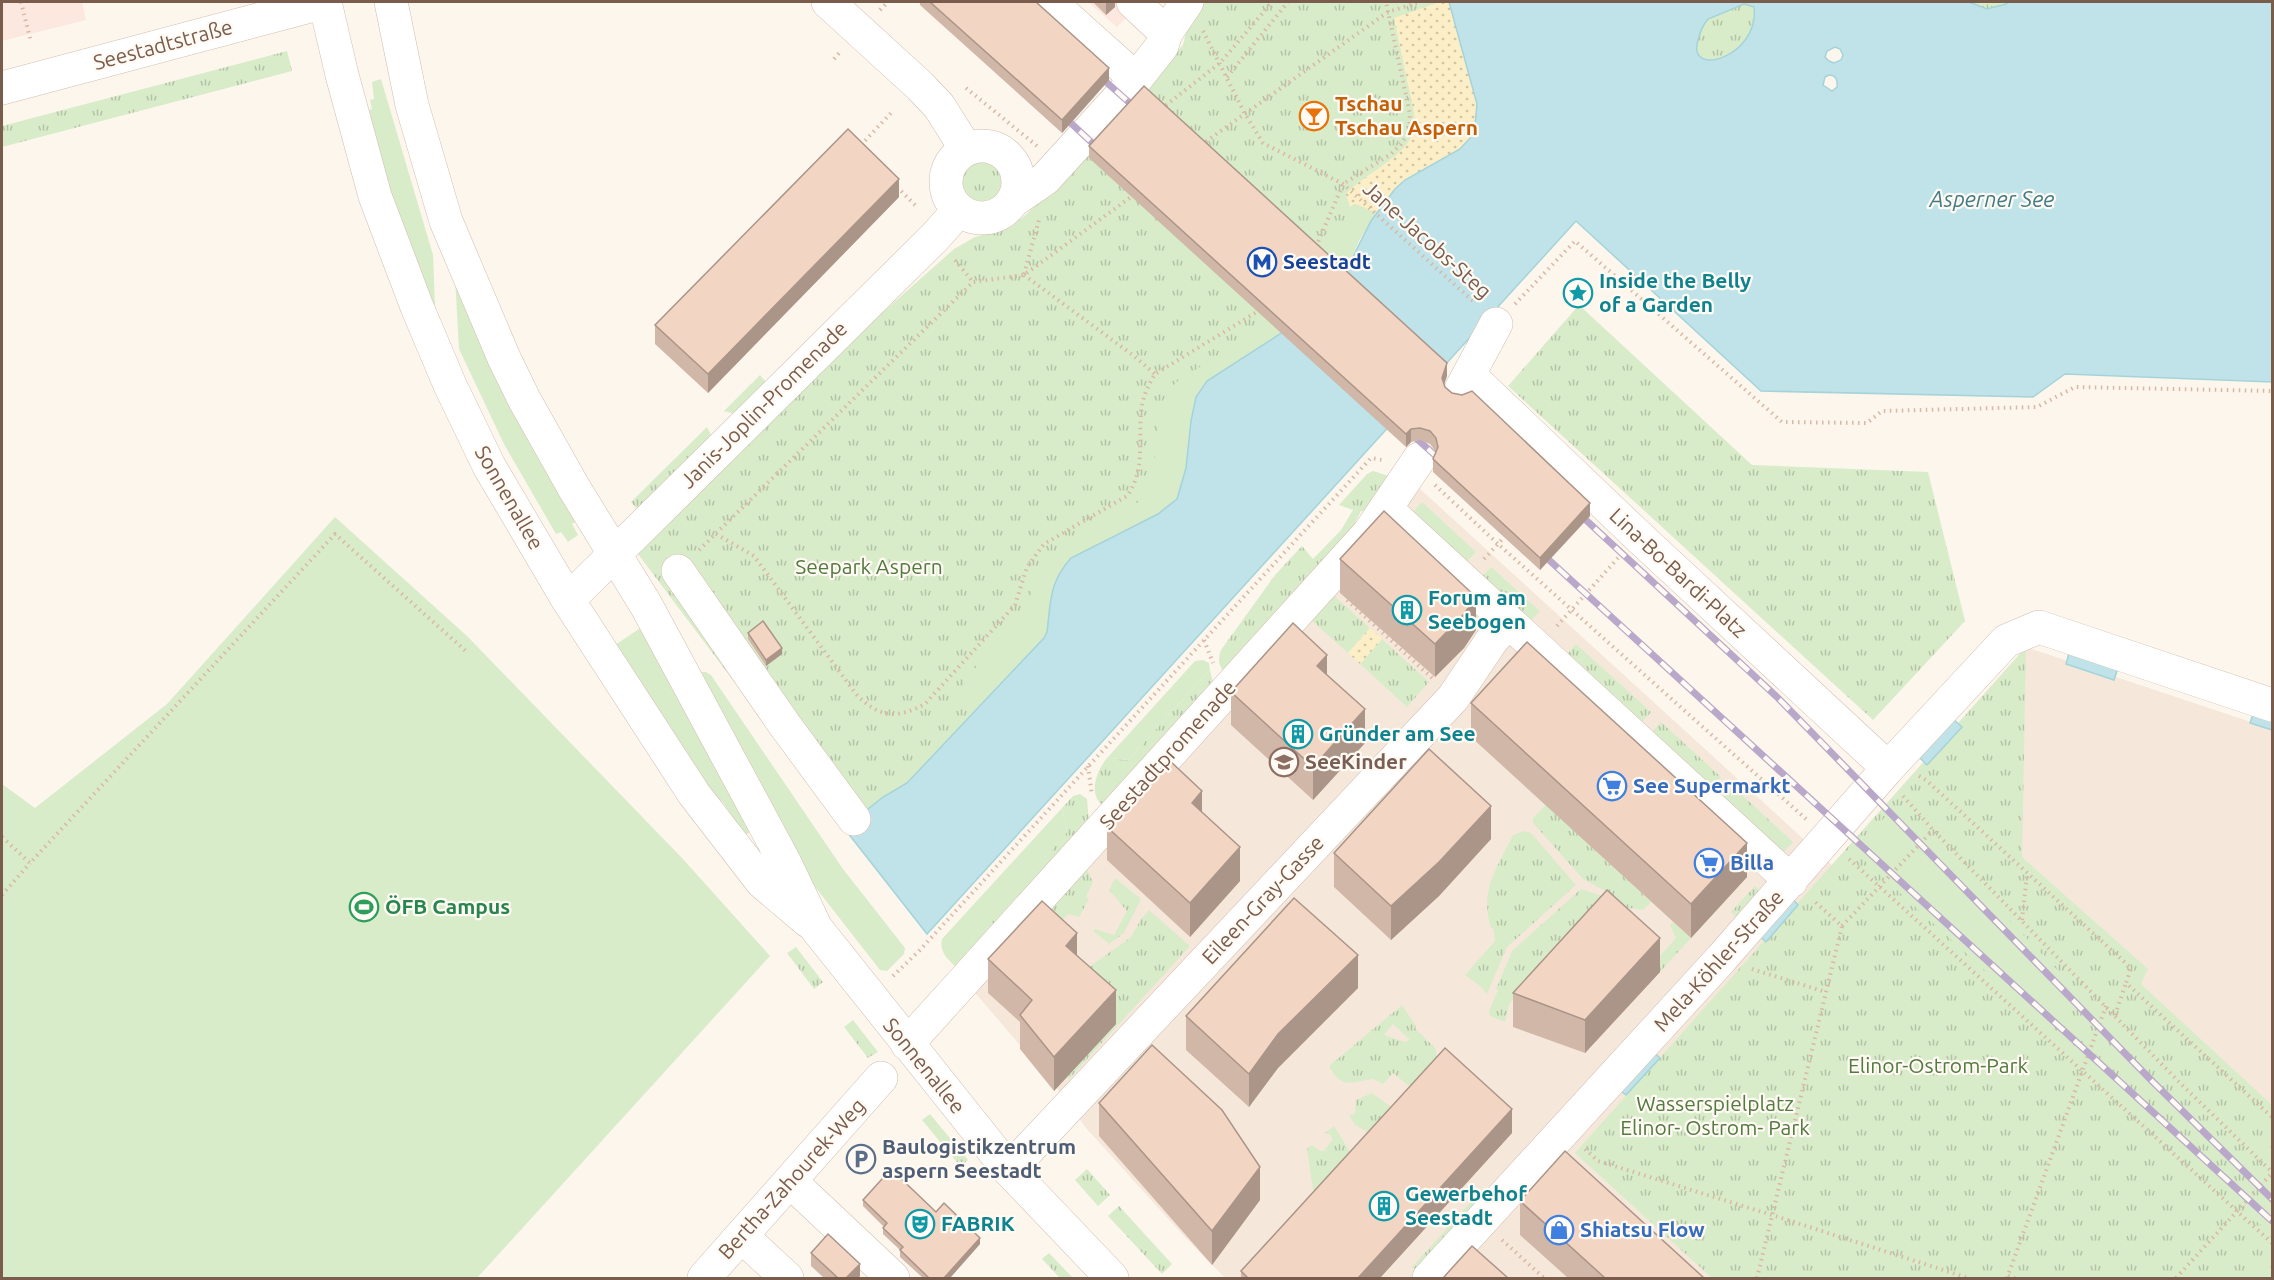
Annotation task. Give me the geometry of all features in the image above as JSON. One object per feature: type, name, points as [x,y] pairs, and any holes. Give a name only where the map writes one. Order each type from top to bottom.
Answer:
[{"type":"street","name":"Sonnenallee","points":[[325,2],[375,196],[417,308],[450,385],[489,466],[568,600],[694,794],[762,882],[816,928],[1008,1170],[1112,1278]]},
{"type":"street","name":"Seestadtstraße","points":[[2,88],[325,2]]},
{"type":"street","name":"Sonnenallee","points":[[391,2],[412,105],[446,221],[504,358],[524,399],[646,605],[785,863],[816,928]]},
{"type":"street","points":[[828,2],[920,86],[944,112],[966,149]]},
{"type":"street","points":[[1050,2],[1136,79]]},
{"type":"street","points":[[1133,2],[1166,33]]},
{"type":"street","points":[[1027,208],[1045,180],[1136,79],[1162,46],[1166,33],[1193,12]]},
{"type":"street","points":[[989,146],[1000,149],[1015,167],[1027,208],[1005,210],[988,217],[970,216],[959,210],[951,201],[946,177],[949,166],[956,156],[966,149],[989,146]]},
{"type":"street","name":"Janis-Joplin-Promenade","points":[[568,600],[959,210]]},
{"type":"street","name":"Lina-Bo-Bardi-Platz","points":[[1489,317],[1465,382],[1638,536],[1888,768]]},
{"type":"street","name":"Seestadtpromenade","points":[[907,1044],[1327,581],[1369,533],[1417,462]]},
{"type":"street","points":[[1386,509],[1791,881]]},
{"type":"street","points":[[678,571],[784,724],[854,819]]},
{"type":"street","name":"Eileen-Gray-Gasse","points":[[1008,1170],[1453,698],[1492,640],[1508,623]]},
{"type":"street","name":"Mela-Köhler-Straße","points":[[1429,1278],[1567,1130],[1791,881],[1888,768],[2006,641],[2039,627],[2272,705]]},
{"type":"street","name":"Bertha-Zahourek-Weg","points":[[704,1278],[881,1078]]},
{"type":"street","points":[[790,1181],[893,1278]]},
{"type":"street","points":[[749,1242],[787,1278]]},
{"type":"path","points":[[21,2],[31,42]]},
{"type":"path","points":[[1158,111],[1220,63],[1272,2]]},
{"type":"path","points":[[1227,77],[1288,2]]},
{"type":"path","points":[[1312,256],[1343,184],[1391,154],[1409,132],[1410,114],[1386,2]]},
{"type":"path","points":[[1197,149],[1388,12],[1420,2]]},
{"type":"path","name":"Jane-Jacobs-Steg","points":[[1193,12],[1245,114],[1263,143],[1343,184],[1489,317]]},
{"type":"path","points":[[961,84],[1059,164]]},
{"type":"path","points":[[858,148],[891,113]]},
{"type":"path","points":[[891,181],[916,206]]},
{"type":"path","points":[[678,571],[973,282],[1024,275],[1139,191]]},
{"type":"path","points":[[1024,275],[1027,208]]},
{"type":"path","points":[[1489,317],[1575,241],[1782,422],[1867,423],[1882,411],[2037,407],[2075,387],[2272,391]]},
{"type":"path","points":[[949,253],[973,282]]},
{"type":"path","points":[[1024,275],[1155,374]]},
{"type":"path","points":[[716,534],[754,556],[866,705],[885,714],[900,715],[910,712],[926,704],[1015,605],[1027,567],[1044,544],[1127,496],[1134,486],[1140,469],[1142,404],[1155,374],[1270,304]]},
{"type":"path","points":[[888,980],[919,951],[1371,458],[1417,462],[1498,544],[2083,1069],[2272,1244]]},
{"type":"path","points":[[2,895],[335,534],[468,653]]},
{"type":"path","points":[[1536,649],[1638,536]]},
{"type":"path","points":[[1498,544],[1504,537]]},
{"type":"path","points":[[1327,581],[1429,676]]},
{"type":"path","points":[[2115,1015],[2131,968],[1926,780],[1907,770],[1888,768],[1891,784],[1933,831],[2181,1084],[2272,1172],[2176,1278]]},
{"type":"path","points":[[1756,1278],[1842,926],[1933,831]]},
{"type":"path","points":[[2,837],[30,863]]},
{"type":"path","points":[[2022,920],[2028,874]]},
{"type":"path","points":[[1791,881],[1842,926]]},
{"type":"path","points":[[1721,959],[1826,992]]},
{"type":"path","points":[[2126,983],[2272,1117]]},
{"type":"path","points":[[2015,1278],[2007,1277],[2106,1006]]},
{"type":"path","points":[[1567,1130],[1598,1161],[1968,1278]]},
{"type":"path","points":[[1501,1240],[1544,1278]]},
{"type":"shaded area","points":[[2,2],[82,2],[86,20],[2,41]]},
{"type":"shaded area","points":[[1088,2],[1142,2],[1117,27]]},
{"type":"shaded area","points":[[1418,487],[1832,865],[2026,647],[2272,729],[2272,1278],[1225,1278],[1086,1128],[1056,1087],[970,987]]},
{"type":"green space","name":"Seepark Aspern","points":[[1204,2],[1449,2],[1461,47],[1475,125],[1395,189],[1186,468],[1107,539],[1044,638],[907,783],[883,797],[844,828],[635,550],[827,362],[954,249],[975,237],[1011,227],[1029,212],[1183,45],[1190,15]]},
{"type":"green space","points":[[1969,2],[2008,2],[1986,9]]},
{"type":"green space","points":[[1744,4],[1754,6],[1754,11],[1750,33],[1743,46],[1729,55],[1712,60],[1699,57],[1698,40],[1708,19]]},
{"type":"green space","points":[[287,51],[292,71],[2,147],[2,126]]},
{"type":"green space","points":[[381,79],[433,255],[436,330],[417,284],[368,118],[371,117],[369,110],[372,109],[370,100],[374,99],[372,82]]},
{"type":"green space","points":[[980,160],[995,167],[1002,182],[995,197],[980,204],[965,197],[958,182],[965,167]]},
{"type":"green space","points":[[1355,204],[1377,213],[1360,239],[1339,284],[1317,310],[1207,381],[1196,397],[1186,468],[1177,499],[1158,514],[1107,539],[1044,638],[971,714],[966,709],[962,697],[965,679],[1020,621],[1027,607],[1037,571],[1044,558],[1136,504],[1148,493],[1152,482],[1160,409],[1167,391],[1178,381],[1313,294],[1350,207]]},
{"type":"green space","points":[[455,277],[578,520],[572,524],[578,535],[568,542],[561,532],[556,534],[504,444],[459,349]]},
{"type":"green space","points":[[1579,305],[1752,465],[1928,472],[1965,621],[1873,720],[1508,386]]},
{"type":"green space","points":[[760,375],[766,382],[735,414],[724,411]]},
{"type":"green space","points":[[707,427],[712,437],[640,507],[636,508],[631,502]]},
{"type":"green space","points":[[1373,471],[1389,476],[1370,513],[1361,511],[1347,539],[1318,565],[1322,572],[1225,672],[1219,662],[1221,650],[1275,575],[1302,546],[1313,559],[1341,530],[1353,510],[1339,505],[1367,474]]},
{"type":"green space","points":[[1422,502],[1476,552],[1458,571],[1404,522]]},
{"type":"green space","name":"ÖFB Campus","points":[[335,517],[467,636],[682,858],[770,956],[477,1278],[2,1278],[2,784],[35,808],[167,704]]},
{"type":"green space","points":[[1491,567],[1540,611],[1522,630],[1473,586]]},
{"type":"green space","points":[[1332,594],[1370,628],[1348,653],[1310,619]]},
{"type":"green space","points":[[645,625],[754,829],[743,837],[728,817],[730,813],[723,802],[714,796],[612,647]]},
{"type":"green space","points":[[1382,639],[1429,682],[1407,707],[1360,664]]},
{"type":"green space","points":[[1576,644],[1651,712],[1633,732],[1559,664]]},
{"type":"green space","name":"Elinor-Ostrom-Park","points":[[2026,647],[2022,857],[2148,969],[2141,984],[2272,1105],[2272,1278],[1712,1278],[1575,1153]]},
{"type":"green space","points":[[1203,660],[1209,663],[1210,670],[1128,760],[1107,758],[1195,661]]},
{"type":"green space","points":[[1210,670],[1213,683],[1102,805],[1095,794],[1095,788],[1097,775],[1107,758],[1128,760]]},
{"type":"green space","points":[[698,672],[711,675],[843,869],[905,948],[904,954],[887,971],[880,970],[809,879]]},
{"type":"green space","points":[[1661,722],[1721,777],[1704,796],[1644,741]]},
{"type":"green space","points":[[1733,787],[1793,842],[1775,861],[1715,807]]},
{"type":"green space","points":[[1080,794],[1087,799],[1089,822],[988,937],[985,924],[1065,835],[1067,830],[1062,808],[1073,796]]},
{"type":"green space","points":[[1546,805],[1651,902],[1643,910],[1622,907],[1611,894],[1583,879],[1533,823],[1533,818]]},
{"type":"green space","points":[[1896,805],[2080,993],[2048,1028],[1854,851]]},
{"type":"green space","points":[[1062,808],[1067,830],[1065,835],[986,924],[988,937],[956,967],[943,951],[942,939]]},
{"type":"green space","points":[[1524,831],[1531,833],[1576,885],[1507,947],[1487,994],[1465,975],[1495,941],[1488,915],[1488,891],[1513,835]]},
{"type":"green space","points":[[1084,864],[1093,882],[1086,897],[1089,899],[1079,917],[1069,914],[1055,925],[1030,924]]},
{"type":"green space","points":[[1115,878],[1141,899],[1124,933],[1109,944],[1093,931],[1095,929],[1114,935],[1127,911],[1109,890]]},
{"type":"green space","points":[[1755,886],[1766,896],[1742,923],[1731,912]]},
{"type":"green space","points":[[1581,889],[1605,897],[1595,920],[1546,954],[1509,1005],[1505,1022],[1490,1016],[1489,1011],[1498,990],[1496,989],[1512,951]]},
{"type":"green space","points":[[1149,910],[1190,946],[1069,1079],[1066,1077],[1085,970],[1131,937]]},
{"type":"green space","points":[[1673,922],[1691,938],[1660,972],[1659,957],[1676,938],[1670,925]]},
{"type":"green space","points":[[796,947],[823,982],[814,989],[787,953]]},
{"type":"green space","points":[[1402,1005],[1416,1026],[1415,1028],[1436,1049],[1437,1064],[1414,1090],[1393,1073],[1383,1084],[1373,1079],[1348,1083],[1338,1079],[1329,1066]],"holes":[[[1393,1024],[1410,1040],[1405,1042],[1384,1035]]]},
{"type":"green space","points":[[853,1020],[878,1052],[868,1058],[844,1027]]},
{"type":"green space","points":[[1372,1093],[1394,1109],[1369,1133],[1355,1125],[1349,1115],[1355,1114],[1356,1100]]},
{"type":"green space","points":[[930,1114],[968,1160],[960,1166],[922,1120]]},
{"type":"green space","points":[[1334,1126],[1352,1155],[1315,1192],[1307,1149],[1312,1145],[1324,1151],[1332,1140],[1331,1135],[1325,1133]]},
{"type":"green space","points":[[1087,1169],[1110,1195],[1098,1206],[1075,1180]]},
{"type":"green space","points":[[2269,1184],[2272,1187],[2272,1236],[2245,1210]]},
{"type":"green space","points":[[1479,1193],[1486,1199],[1419,1272],[1412,1267]]},
{"type":"green space","points":[[1119,1206],[1172,1264],[1162,1274],[1108,1216]]},
{"type":"green space","points":[[1049,1253],[1073,1278],[1060,1278],[1042,1259]]},
{"type":"sand","points":[[1440,2],[1449,2],[1477,104],[1475,125],[1470,138],[1460,149],[1428,166],[1395,189],[1377,213],[1355,204],[1350,207],[1346,194],[1399,153],[1413,131],[1414,113],[1394,18]]},
{"type":"sand","points":[[1370,628],[1382,639],[1360,664],[1348,653]]},
{"type":"water","name":"Asperner See","points":[[1449,2],[1969,2],[1987,9],[2008,2],[2272,2],[2272,382],[2065,374],[2033,397],[1761,391],[1576,221],[927,934],[844,828],[883,797],[907,783],[1044,638],[1055,584],[1071,558],[1158,514],[1177,499],[1186,468],[1196,397],[1207,381],[1317,310],[1339,284],[1371,221],[1395,189],[1405,180],[1460,149],[1470,138],[1475,125],[1477,104]],"holes":[[[1744,4],[1754,7],[1753,24],[1746,39],[1736,50],[1724,57],[1712,60],[1703,58],[1697,52],[1698,40],[1706,21]],[[1835,47],[1840,49],[1843,55],[1841,60],[1834,63],[1829,61],[1825,57],[1827,51]],[[1831,75],[1836,79],[1837,87],[1832,91],[1823,85],[1825,77]]]},
{"type":"water","points":[[2069,653],[2118,668],[2114,680],[2066,664]]},
{"type":"water","points":[[2254,712],[2272,718],[2272,730],[2250,723]]},
{"type":"water","points":[[1953,719],[1962,727],[1927,765],[1919,757]]},
{"type":"water","points":[[1791,897],[1798,905],[1766,942],[1757,934]]},
{"type":"water","points":[[1652,1051],[1660,1058],[1626,1095],[1617,1088]]},
{"type":"building","points":[[930,2],[1036,2],[1109,68],[1062,120]]},
{"type":"building","points":[[1144,86],[1447,363],[1442,378],[1445,387],[1452,393],[1462,395],[1472,391],[1590,503],[1540,558],[1433,459],[1438,447],[1436,438],[1430,431],[1420,428],[1411,429],[1406,434],[1089,146]]},
{"type":"building","points":[[848,129],[899,179],[708,374],[655,325]]},
{"type":"building","points":[[1384,511],[1476,597],[1464,614],[1435,644],[1340,559]]},
{"type":"building","points":[[763,621],[782,648],[766,660],[748,633]]},
{"type":"building","points":[[1293,623],[1327,655],[1317,666],[1365,709],[1313,767],[1231,692]]},
{"type":"building","points":[[1527,642],[1747,843],[1691,904],[1471,703]]},
{"type":"building","points":[[1429,749],[1491,806],[1439,862],[1391,906],[1334,853]]},
{"type":"building","points":[[1169,760],[1202,791],[1192,803],[1240,847],[1190,903],[1107,827]]},
{"type":"building","points":[[1607,890],[1660,938],[1585,1020],[1513,993]]},
{"type":"building","points":[[1294,898],[1358,955],[1278,1034],[1249,1074],[1186,1016]]},
{"type":"building","points":[[1042,901],[1077,933],[1066,946],[1116,990],[1054,1057],[1020,1015],[1032,1000],[988,959]]},
{"type":"building","points":[[1152,1045],[1222,1110],[1260,1167],[1212,1231],[1099,1103]]},
{"type":"building","name":"Gewerbehof Seestadt","points":[[1445,1048],[1512,1109],[1358,1278],[1248,1278],[1241,1271]]},
{"type":"building","points":[[1565,1151],[1704,1278],[1605,1278],[1520,1201]]},
{"type":"building","name":"FABRIK","points":[[891,1169],[936,1212],[944,1203],[980,1238],[944,1278],[929,1278],[900,1250],[903,1247],[883,1228],[887,1223],[863,1200]]},
{"type":"building","points":[[828,1234],[860,1264],[846,1278],[838,1278],[811,1253]]},
{"type":"building","points":[[1472,1246],[1508,1278],[1443,1278]]},
{"type":"railway","points":[[1095,72],[1142,114]]},
{"type":"railway","points":[[1059,112],[1103,153]]},
{"type":"railway","points":[[1407,430],[1447,466]]},
{"type":"railway","points":[[1574,509],[1778,698],[2151,1080],[2272,1199]]},
{"type":"railway","points":[[1537,549],[2272,1221]]},
{"type":"place","name":"Tschau Tschau Aspern","points":[[1314,116]]},
{"type":"place","name":"Seestadt","points":[[1262,262]]},
{"type":"place","name":"Inside the Belly of a Garden","points":[[1578,293]]},
{"type":"place","name":"Forum am Seebogen","points":[[1407,610]]},
{"type":"place","name":"Gründer am See","points":[[1298,734]]},
{"type":"place","name":"SeeKinder","points":[[1284,762]]},
{"type":"place","name":"See Supermarkt","points":[[1612,786]]},
{"type":"place","name":"Billa","points":[[1709,863]]},
{"type":"place","name":"ÖFB Campus","points":[[364,907]]},
{"type":"place","name":"Baulogistikzentrum aspern Seestadt","points":[[861,1159]]},
{"type":"place","name":"Gewerbehof Seestadt","points":[[1384,1206]]},
{"type":"place","name":"FABRIK","points":[[920,1224]]},
{"type":"place","name":"Shiatsu Flow","points":[[1559,1230]]},
{"type":"park label","name":"Wasserspielplatz Elinor- Ostrom- Park","points":[[1715,1116]]}]
